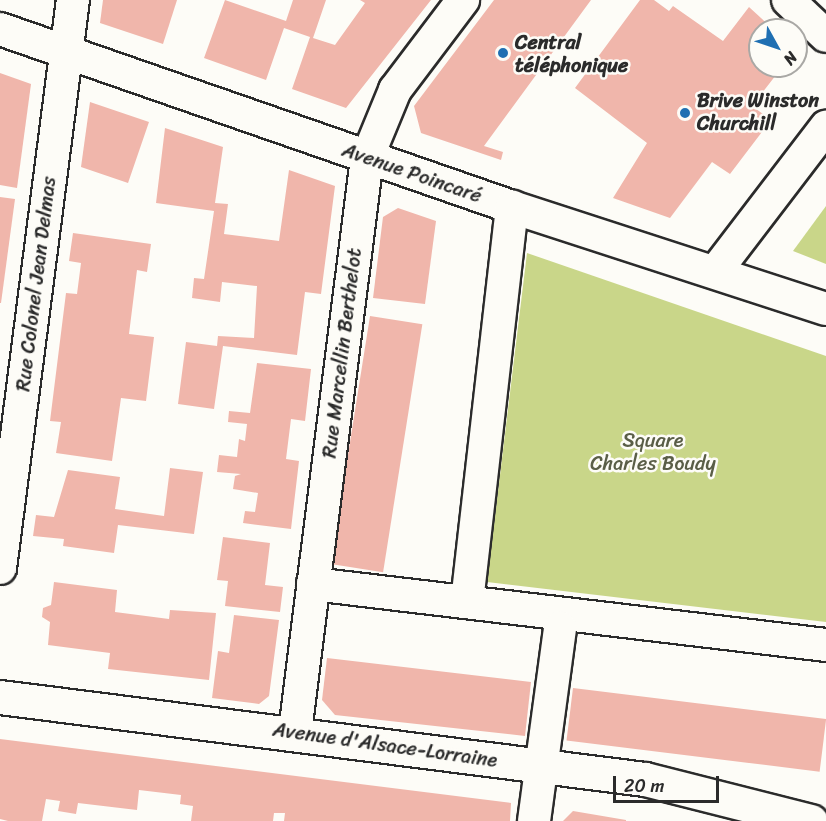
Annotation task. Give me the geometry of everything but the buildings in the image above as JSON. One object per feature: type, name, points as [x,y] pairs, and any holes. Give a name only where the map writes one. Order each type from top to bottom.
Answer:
[{"type":"main road","name":"Avenue d'Alsace-Lorraine","points":[[0,697],[294,732],[645,779],[768,807],[811,821]]},
{"type":"street","name":"Rue Colonel Jean Delmas","points":[[0,568],[73,0]]},
{"type":"street","name":"Rue Marcellin Berthelot","points":[[294,732],[367,158],[395,90],[463,0]]},
{"type":"street","points":[[788,0],[826,36]]},
{"type":"street","name":"Avenue Poincaré","points":[[0,28],[367,158],[826,309]]},
{"type":"street","points":[[715,272],[826,127]]},
{"type":"street","points":[[467,602],[512,207]]},
{"type":"street","points":[[313,584],[826,645]]},
{"type":"street","points":[[534,821],[560,628]]},
{"type":"green space","points":[[826,206],[826,264],[793,251]]},
{"type":"green space","name":"Square Charles Boudy","points":[[527,253],[826,356],[826,622],[487,582]]},
{"type":"place","name":"Central téléphonique","points":[[503,53]]},
{"type":"place","name":"Brive Winston Churchill","points":[[685,113]]}]
